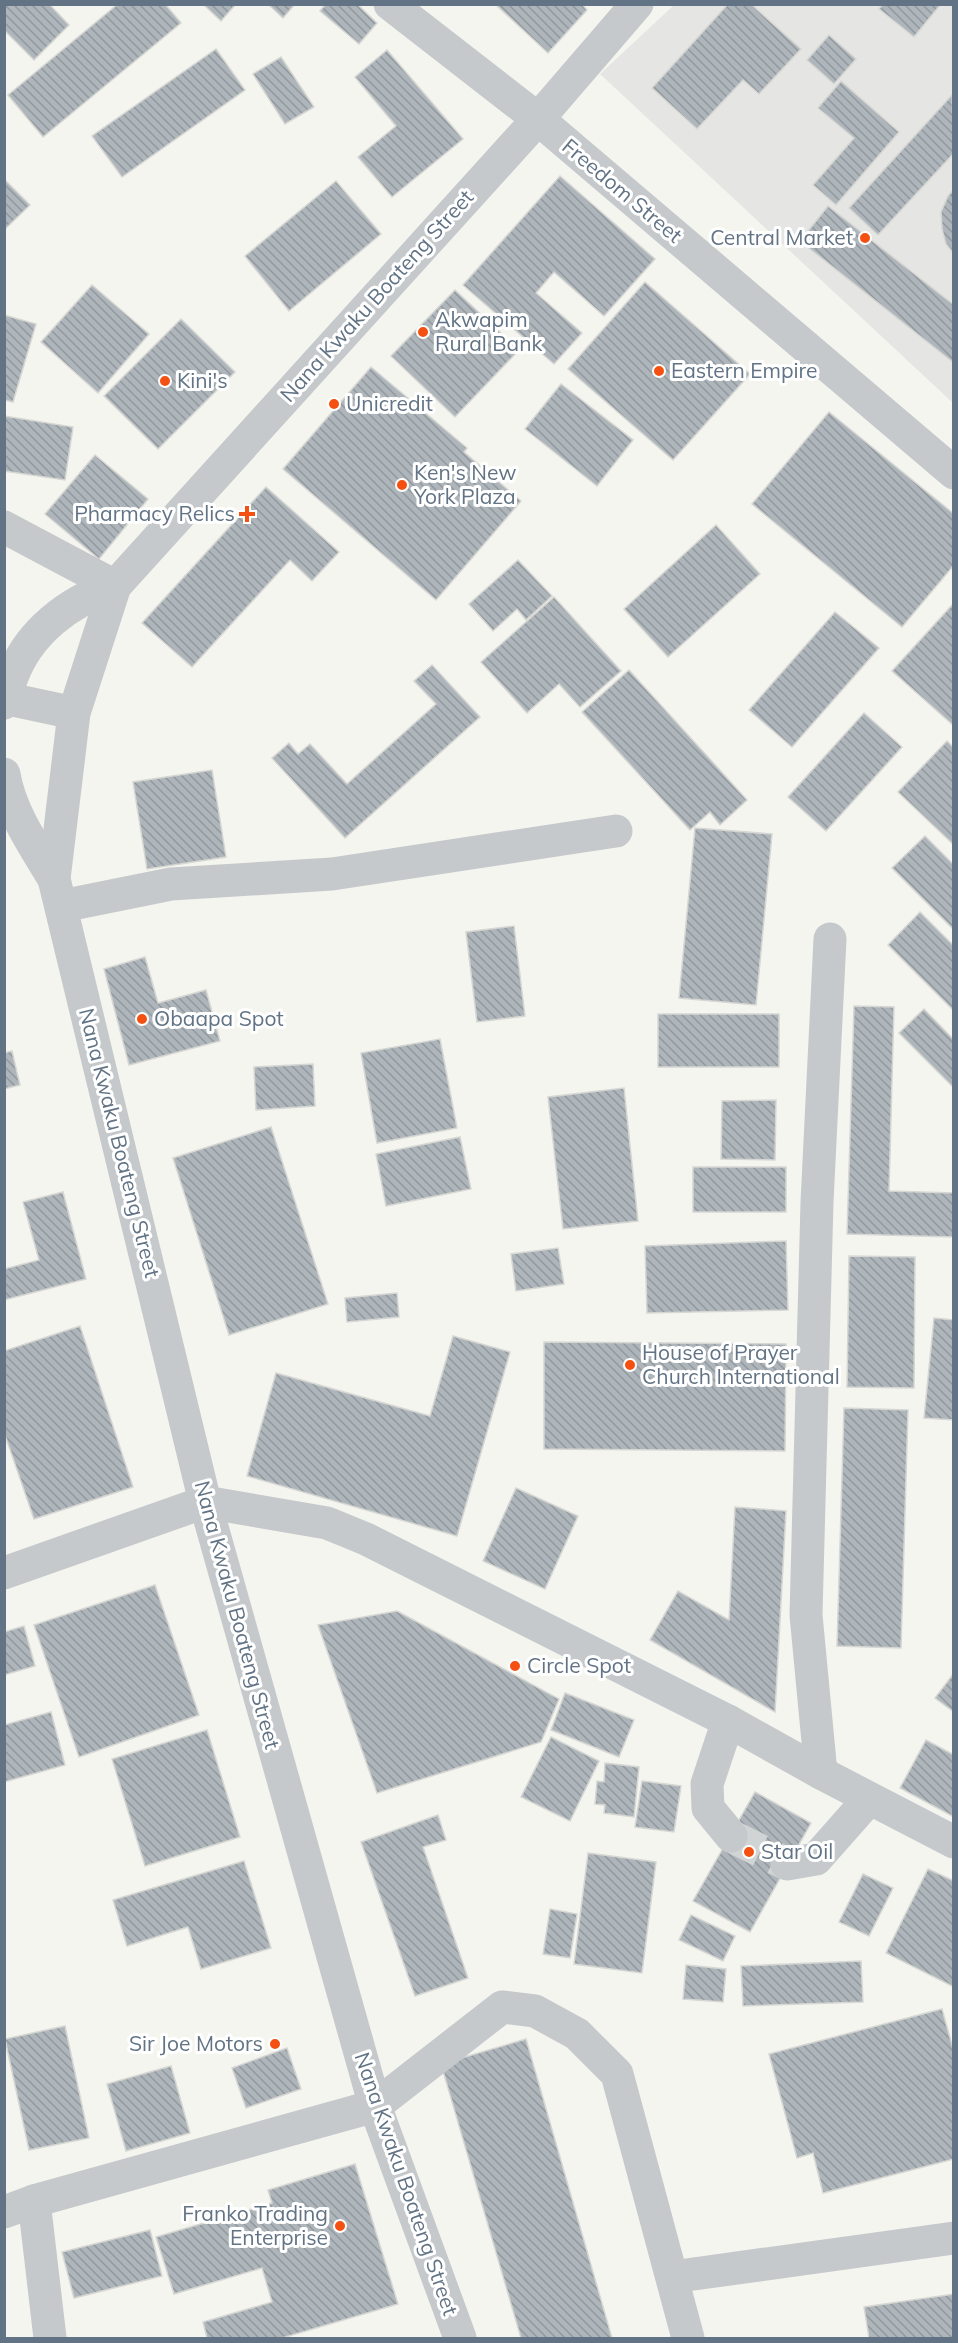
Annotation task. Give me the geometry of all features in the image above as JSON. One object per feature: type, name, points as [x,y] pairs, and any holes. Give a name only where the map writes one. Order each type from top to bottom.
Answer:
[{"type":"street","name":"Freedom Street","points":[[390,4],[538,119],[954,473]]},
{"type":"street","name":"Nana Kwaku Boateng Street","points":[[115,586],[538,119],[637,4]]},
{"type":"street","points":[[4,527],[115,586]]},
{"type":"street","points":[[4,703],[16,664],[34,637],[59,615],[92,593],[115,586]]},
{"type":"street","points":[[58,893],[74,713],[115,586]]},
{"type":"street","points":[[5,698],[74,713]]},
{"type":"street","points":[[4,774],[22,825],[58,893]]},
{"type":"street","points":[[58,893],[332,874],[616,831]]},
{"type":"street","name":"Nana Kwaku Boateng Street","points":[[58,893],[205,1502],[375,2106],[460,2338]]},
{"type":"street","points":[[821,1773],[807,1615],[817,1202],[830,939]]},
{"type":"street","points":[[4,1573],[205,1502],[327,1523],[366,1539],[728,1721],[869,1799],[954,1842]]},
{"type":"street","points":[[728,1721],[706,1784],[708,1808],[731,1836]]},
{"type":"street","points":[[787,1864],[816,1859],[869,1799]]},
{"type":"street","points":[[50,2338],[19,2207],[375,2106],[502,2007],[535,2011],[577,2034],[617,2074],[688,2338]]},
{"type":"street","points":[[672,2277],[954,2238]]},
{"type":"shaded area","name":"Central Market","points":[[674,5],[953,5],[953,403],[600,74]]},
{"type":"building","points":[[4,4],[49,4],[69,25],[34,60],[4,30]]},
{"type":"building","points":[[118,4],[165,4],[181,23],[43,137],[8,95]]},
{"type":"building","points":[[203,4],[236,4],[221,21]]},
{"type":"building","points":[[268,4],[295,4],[283,18]]},
{"type":"building","points":[[326,4],[357,4],[377,23],[359,44],[320,11]]},
{"type":"building","points":[[495,4],[582,4],[587,10],[548,53]]},
{"type":"building","points":[[728,4],[751,4],[801,49],[759,94],[743,80],[697,129],[652,88]]},
{"type":"building","points":[[883,4],[941,4],[914,37],[879,9]]},
{"type":"building","points":[[829,35],[856,59],[834,84],[807,60]]},
{"type":"building","points":[[216,49],[245,90],[122,177],[92,136]]},
{"type":"building","points":[[387,50],[463,139],[392,197],[358,157],[396,126],[355,77]]},
{"type":"building","points":[[281,57],[314,107],[285,124],[253,74]]},
{"type":"building","points":[[841,81],[899,132],[836,205],[813,185],[854,138],[818,108]]},
{"type":"building","points":[[952,95],[954,153],[878,235],[849,208]]},
{"type":"building","points":[[560,176],[655,259],[604,316],[554,272],[536,293],[582,333],[554,364],[463,285]]},
{"type":"building","points":[[4,179],[30,205],[4,230]]},
{"type":"building","points":[[336,181],[381,234],[289,311],[245,256]]},
{"type":"building","points":[[954,189],[954,254],[946,244],[941,212]]},
{"type":"building","points":[[828,206],[954,305],[954,363],[800,241]]},
{"type":"building","name":"Eastern Empire","points":[[645,282],[750,374],[673,460],[568,369]]},
{"type":"building","points":[[92,285],[149,334],[98,393],[41,342]]},
{"type":"building","points":[[455,290],[519,350],[455,417],[391,356]]},
{"type":"building","points":[[4,315],[36,324],[13,402],[4,400]]},
{"type":"building","points":[[181,319],[235,372],[158,449],[104,396]]},
{"type":"building","name":"Ken's New York Plaza","points":[[371,367],[467,448],[464,452],[521,501],[436,600],[283,469]]},
{"type":"building","points":[[561,384],[633,440],[597,486],[525,429]]},
{"type":"building","points":[[829,412],[954,514],[954,565],[902,627],[752,504]]},
{"type":"building","points":[[4,416],[73,427],[65,480],[4,471]]},
{"type":"building","points":[[95,455],[148,499],[99,559],[45,514]]},
{"type":"building","points":[[266,487],[339,552],[312,581],[290,560],[192,667],[142,623]]},
{"type":"building","points":[[716,525],[760,574],[668,657],[624,609]]},
{"type":"building","points":[[518,560],[552,596],[526,620],[517,609],[493,631],[469,604]]},
{"type":"building","points":[[554,597],[621,671],[580,707],[559,684],[527,713],[481,662]]},
{"type":"building","points":[[954,603],[954,725],[953,725],[892,671]]},
{"type":"building","points":[[835,612],[879,648],[792,747],[749,710]]},
{"type":"building","points":[[432,665],[480,717],[345,838],[272,758],[289,743],[298,754],[310,744],[347,784],[436,704],[414,681]]},
{"type":"building","points":[[629,670],[747,800],[720,825],[710,812],[690,830],[582,712]]},
{"type":"building","points":[[864,713],[902,747],[826,831],[788,797]]},
{"type":"building","points":[[947,741],[954,748],[954,845],[898,792]]},
{"type":"building","points":[[212,770],[226,857],[147,869],[133,782]]},
{"type":"building","points":[[695,828],[772,834],[756,1005],[679,998]]},
{"type":"building","points":[[925,836],[954,865],[954,930],[892,868]]},
{"type":"building","points":[[920,912],[954,946],[954,1011],[888,945]]},
{"type":"building","points":[[514,926],[525,1016],[477,1022],[466,932]]},
{"type":"building","points":[[145,957],[158,1003],[206,990],[220,1041],[129,1065],[104,969]]},
{"type":"building","points":[[854,1006],[894,1007],[889,1191],[954,1193],[954,1237],[847,1234]]},
{"type":"building","points":[[924,1009],[954,1040],[954,1088],[899,1033]]},
{"type":"building","points":[[658,1014],[779,1014],[779,1067],[658,1067]]},
{"type":"building","points":[[440,1039],[457,1128],[377,1143],[361,1053]]},
{"type":"building","points":[[12,1051],[20,1085],[4,1089],[4,1053]]},
{"type":"building","points":[[313,1064],[315,1106],[256,1110],[254,1067]]},
{"type":"building","points":[[624,1088],[638,1221],[563,1229],[548,1097]]},
{"type":"building","points":[[776,1100],[775,1160],[721,1159],[722,1101]]},
{"type":"building","points":[[271,1127],[328,1304],[229,1335],[173,1158]]},
{"type":"building","points":[[460,1137],[471,1189],[386,1206],[376,1154]]},
{"type":"building","points":[[693,1167],[786,1167],[786,1212],[693,1212]]},
{"type":"building","points":[[63,1192],[86,1279],[4,1300],[4,1269],[39,1260],[23,1202]]},
{"type":"building","points":[[786,1241],[788,1310],[647,1313],[645,1246]]},
{"type":"building","points":[[558,1248],[564,1284],[516,1291],[511,1254]]},
{"type":"building","points":[[849,1256],[915,1257],[914,1388],[847,1387]]},
{"type":"building","points":[[397,1293],[399,1317],[347,1322],[345,1298]]},
{"type":"building","points":[[934,1318],[954,1320],[954,1420],[924,1418]]},
{"type":"building","points":[[80,1326],[133,1487],[34,1519],[4,1432],[4,1351]]},
{"type":"building","points":[[453,1336],[510,1352],[457,1536],[247,1476],[276,1373],[430,1416]]},
{"type":"building","points":[[544,1342],[786,1344],[785,1451],[544,1449]]},
{"type":"building","points":[[844,1408],[908,1410],[901,1648],[837,1646]]},
{"type":"building","points":[[516,1488],[578,1516],[545,1589],[483,1561]]},
{"type":"building","points":[[735,1507],[786,1511],[775,1712],[650,1640],[678,1591],[729,1620]]},
{"type":"building","points":[[155,1585],[199,1715],[79,1757],[34,1625]]},
{"type":"building","points":[[397,1611],[559,1699],[541,1742],[377,1793],[318,1625]]},
{"type":"building","points":[[24,1626],[35,1666],[4,1675],[4,1632]]},
{"type":"building","points":[[954,1673],[954,1712],[935,1698]]},
{"type":"building","points":[[565,1693],[634,1720],[619,1757],[551,1730]]},
{"type":"building","points":[[51,1712],[65,1765],[4,1782],[4,1725]]},
{"type":"building","points":[[207,1730],[240,1837],[145,1866],[112,1759]]},
{"type":"building","points":[[551,1737],[599,1761],[570,1821],[521,1797]]},
{"type":"building","points":[[926,1740],[954,1755],[954,1817],[900,1788]]},
{"type":"building","points":[[605,1763],[639,1767],[634,1817],[604,1813],[605,1805],[595,1804],[597,1781],[604,1782]]},
{"type":"building","points":[[642,1781],[681,1786],[674,1832],[635,1827]]},
{"type":"building","points":[[755,1792],[811,1823],[750,1932],[693,1901]]},
{"type":"building","points":[[438,1815],[446,1840],[423,1847],[468,1978],[415,1996],[361,1842]]},
{"type":"building","points":[[588,1853],[656,1862],[642,1973],[574,1964]]},
{"type":"building","points":[[244,1861],[271,1948],[201,1969],[188,1927],[127,1946],[113,1900]]},
{"type":"building","points":[[928,1869],[954,1881],[954,1987],[886,1953]]},
{"type":"building","points":[[863,1874],[893,1888],[869,1936],[839,1922]]},
{"type":"building","points":[[550,1909],[577,1914],[570,1958],[543,1954]]},
{"type":"building","points":[[691,1915],[735,1936],[723,1961],[679,1940]]},
{"type":"building","points":[[861,1961],[863,2002],[743,2006],[741,1966]]},
{"type":"building","points":[[686,1965],[726,1969],[723,2002],[683,1999]]},
{"type":"building","points":[[942,2009],[954,2052],[954,2159],[823,2193],[813,2153],[797,2158],[769,2054]]},
{"type":"building","points":[[65,2026],[89,2138],[29,2150],[5,2039]]},
{"type":"building","points":[[526,2039],[612,2338],[521,2338],[441,2064]]},
{"type":"building","points":[[287,2048],[301,2089],[246,2108],[232,2068]]},
{"type":"building","points":[[171,2066],[190,2133],[126,2151],[107,2084]]},
{"type":"building","points":[[355,2164],[398,2304],[282,2338],[207,2338],[203,2322],[272,2302],[262,2268],[174,2294],[156,2237],[272,2203],[268,2190]]},
{"type":"building","points":[[150,2230],[162,2276],[74,2298],[62,2252]]},
{"type":"building","points":[[954,2294],[954,2338],[869,2338],[864,2307]]},
{"type":"tunnel","points":[[731,1836],[787,1864]]},
{"type":"place","name":"Central Market","points":[[865,238]]},
{"type":"place","name":"Akwapim Rural Bank","points":[[423,332]]},
{"type":"place","name":"Eastern Empire","points":[[659,371]]},
{"type":"place","name":"Kini's","points":[[165,381]]},
{"type":"place","name":"Unicredit","points":[[334,404]]},
{"type":"place","name":"Ken's New York Plaza","points":[[402,485]]},
{"type":"place","name":"Pharmacy Relics","points":[[247,514]]},
{"type":"place","name":"Obaapa Spot","points":[[142,1019]]},
{"type":"place","name":"House of Prayer Church International","points":[[630,1365]]},
{"type":"place","name":"Circle Spot","points":[[515,1666]]},
{"type":"place","name":"Star Oil","points":[[749,1852]]},
{"type":"place","name":"Sir Joe Motors","points":[[275,2044]]},
{"type":"place","name":"Franko Trading Enterprise","points":[[340,2226]]}]
